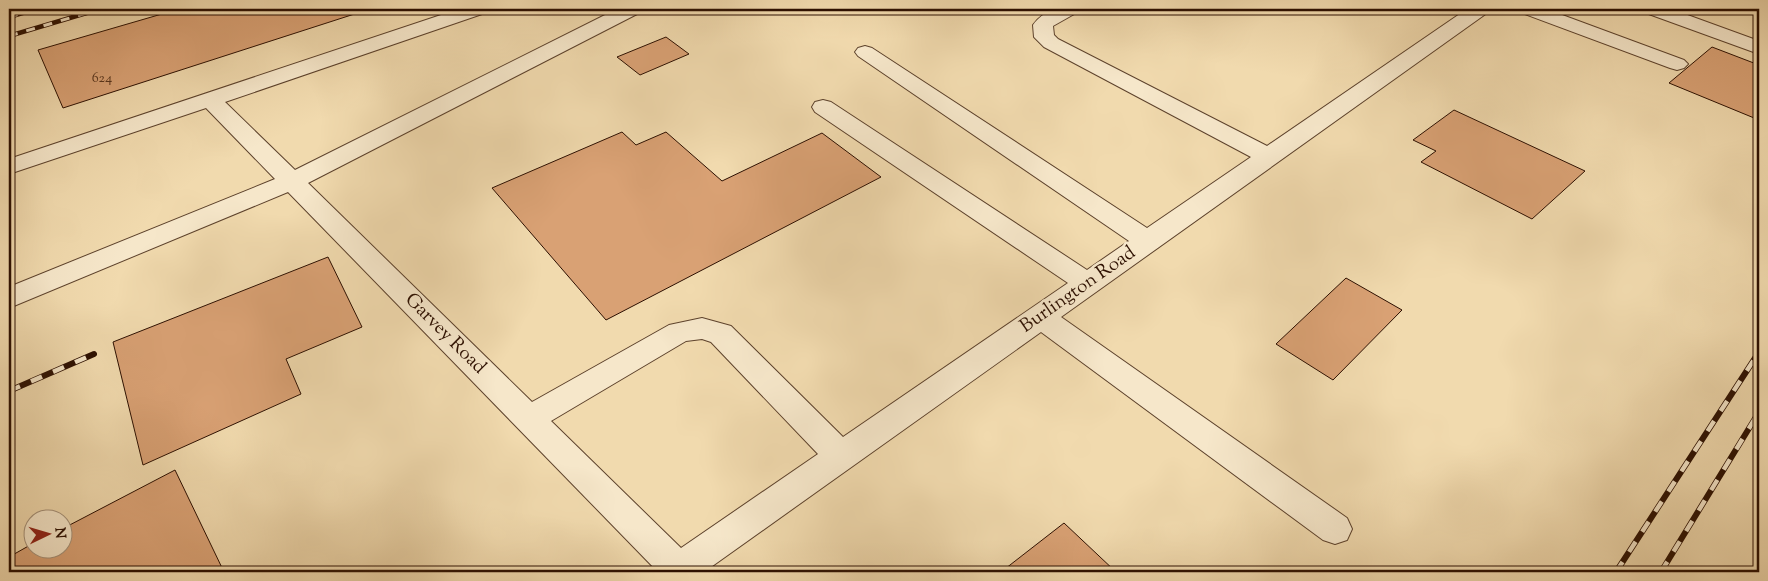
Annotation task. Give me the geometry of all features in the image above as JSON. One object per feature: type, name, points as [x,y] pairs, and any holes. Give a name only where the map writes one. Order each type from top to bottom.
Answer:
[{"type":"street","points":[[9,167],[478,9]]},
{"type":"street","points":[[9,298],[292,182],[632,9]]},
{"type":"street","points":[[1069,9],[1048,20],[1043,25],[1044,37],[1050,43],[1269,157]]},
{"type":"street","name":"Burlington Road","points":[[677,571],[1480,9]]},
{"type":"street","points":[[1530,9],[1677,64]]},
{"type":"street","points":[[1653,9],[1759,48]]},
{"type":"street","points":[[865,52],[1148,241]]},
{"type":"street","name":"Garvey Road","points":[[210,99],[677,571]]},
{"type":"street","points":[[823,107],[1088,283]]},
{"type":"street","points":[[1040,317],[1335,529]]},
{"type":"street","points":[[528,419],[679,332],[702,328],[721,334],[841,456]]},
{"type":"building","points":[[179,9],[370,9],[63,108],[38,50]]},
{"type":"building","points":[[666,37],[689,54],[640,75],[617,57]]},
{"type":"building","points":[[1712,47],[1759,65],[1759,120],[1669,83]]},
{"type":"building","points":[[1454,110],[1585,171],[1532,219],[1421,162],[1436,151],[1413,140]]},
{"type":"building","points":[[622,132],[636,145],[666,132],[722,181],[822,133],[881,177],[606,320],[492,188]]},
{"type":"building","points":[[328,257],[362,327],[286,359],[301,394],[143,465],[113,342]]},
{"type":"building","points":[[1346,278],[1402,310],[1333,380],[1276,344]]},
{"type":"building","points":[[175,470],[224,572],[11,572],[9,557],[22,550],[22,558],[72,558],[72,524]]},
{"type":"building","points":[[1064,523],[1116,572],[1001,572]]},
{"type":"railway","points":[[9,17],[36,9]]},
{"type":"railway","points":[[9,36],[100,9]]},
{"type":"railway","points":[[1616,572],[1759,352]]},
{"type":"railway","points":[[9,391],[94,354]]},
{"type":"railway","points":[[1661,572],[1759,412]]}]
